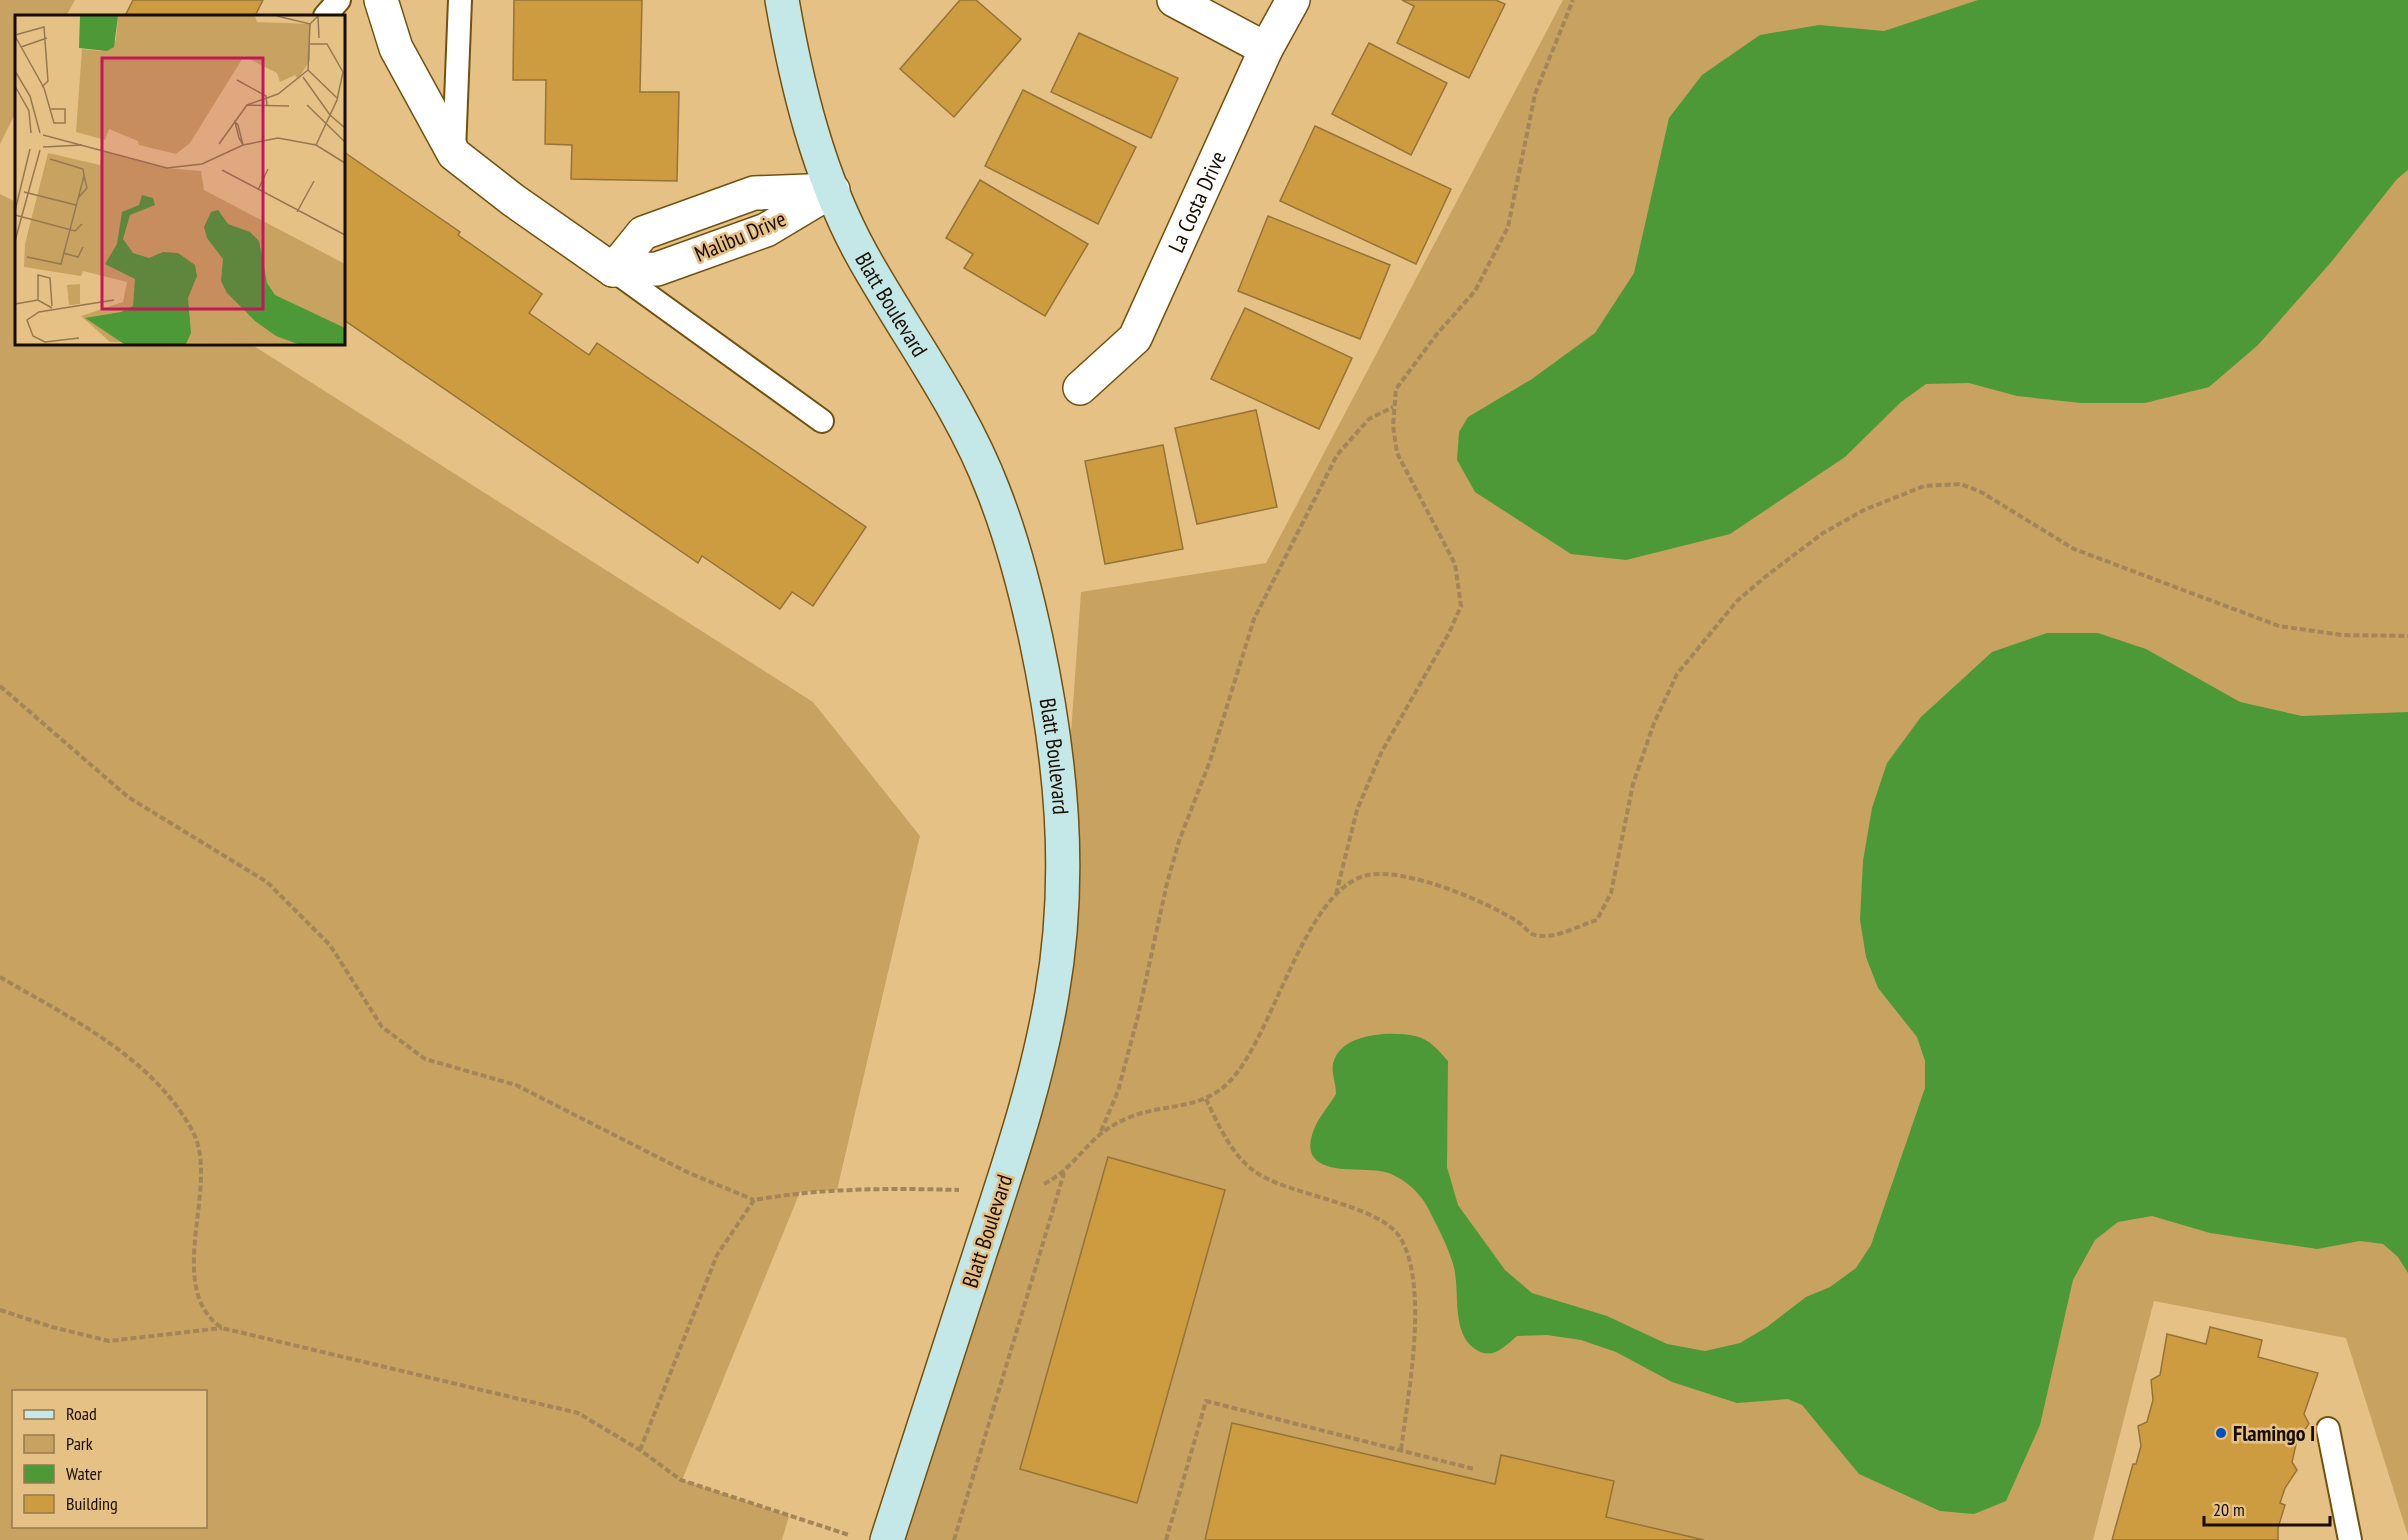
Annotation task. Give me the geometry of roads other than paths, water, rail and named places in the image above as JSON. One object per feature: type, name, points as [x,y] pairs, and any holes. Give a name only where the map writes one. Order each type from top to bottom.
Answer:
[{"type":"street","points":[[381,0],[396,48],[454,154],[513,200],[613,270]]},
{"type":"street","name":"Blatt Boulevard","points":[[782,0],[804,105],[833,190],[861,253],[931,367],[993,489],[1023,578],[1056,749],[1064,831],[1053,991],[1034,1087],[887,1540]]},
{"type":"street","points":[[1174,0],[1266,49]]},
{"type":"street","name":"La Costa Drive","points":[[1080,388],[1135,338],[1266,49],[1293,0]]},
{"type":"street","name":"Malibu Drive","points":[[613,270],[643,233],[754,193],[833,190]]},
{"type":"lane","points":[[326,15],[339,0]]},
{"type":"lane","points":[[454,154],[460,0]]},
{"type":"lane","points":[[613,270],[822,421]]},
{"type":"lane","points":[[2328,1429],[2350,1540]]},
{"type":"water","points":[[1978,0],[2408,0],[2408,170],[2397,179],[2332,261],[2258,345],[2209,387],[2145,403],[2081,403],[2017,396],[1969,383],[1926,384],[1901,402],[1845,457],[1730,534],[1626,560],[1571,554],[1475,492],[1457,460],[1459,432],[1468,417],[1532,379],[1595,333],[1634,273],[1669,118],[1702,75],[1760,35],[1819,25],[1884,31]]},
{"type":"water","points":[[2047,633],[2098,633],[2146,649],[2240,702],[2302,716],[2408,712],[2408,1273],[2398,1257],[2383,1244],[2360,1241],[2317,1249],[2210,1233],[2152,1216],[2118,1222],[2095,1240],[2073,1280],[2040,1425],[2006,1501],[1974,1514],[1940,1511],[1859,1474],[1802,1405],[1788,1399],[1737,1403],[1672,1382],[1616,1352],[1581,1340],[1547,1335],[1517,1336],[1492,1353],[1487,1354],[1475,1349],[1467,1342],[1459,1321],[1455,1274],[1451,1257],[1426,1204],[1411,1186],[1392,1174],[1334,1168],[1314,1158],[1310,1147],[1313,1132],[1336,1094],[1333,1067],[1335,1058],[1341,1050],[1349,1043],[1370,1036],[1405,1034],[1425,1040],[1448,1061],[1447,1167],[1458,1205],[1505,1270],[1532,1293],[1607,1316],[1667,1344],[1705,1351],[1740,1343],[1767,1327],[1806,1297],[1830,1287],[1856,1268],[1871,1245],[1925,1088],[1925,1061],[1917,1037],[1878,988],[1866,957],[1860,920],[1863,861],[1872,808],[1887,763],[1921,717],[1992,652]]},
{"type":"place","name":"Flamingo I","points":[[2221,1433]]}]
